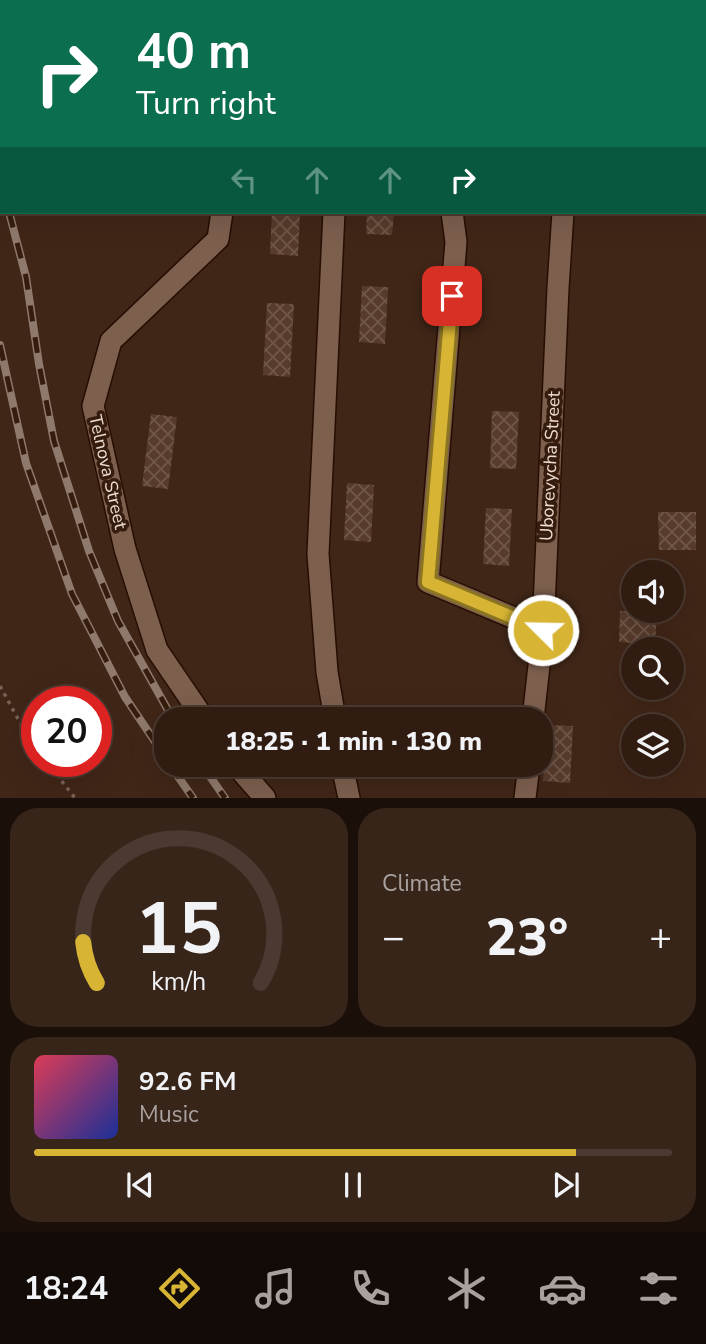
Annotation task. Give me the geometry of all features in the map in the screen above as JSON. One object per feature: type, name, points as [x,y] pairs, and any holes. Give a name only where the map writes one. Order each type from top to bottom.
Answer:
[{"type":"street","name":"Telnova Street","points":[[196,707],[157,650],[125,549],[93,406],[111,341],[218,239],[222,214]]},
{"type":"street","points":[[333,707],[327,672],[318,554],[334,214]]},
{"type":"street","points":[[452,214],[456,242],[428,582],[543,630]]},
{"type":"street","name":"Uborevycha Street","points":[[534,707],[543,630],[558,288],[564,214]]},
{"type":"street","points":[[247,777],[265,798]]},
{"type":"street","points":[[345,777],[349,798]]},
{"type":"street","points":[[525,798],[528,777]]},
{"type":"path","points":[[0,686],[21,724]]},
{"type":"path","points":[[59,777],[75,798]]},
{"type":"building","points":[[272,214],[300,214],[298,256],[270,254]]},
{"type":"building","points":[[367,214],[394,214],[392,235],[366,234]]},
{"type":"building","points":[[362,286],[388,287],[385,344],[359,342]]},
{"type":"building","points":[[267,303],[294,304],[290,377],[263,375]]},
{"type":"building","points":[[492,411],[519,412],[516,469],[490,468]]},
{"type":"building","points":[[151,414],[177,417],[168,489],[142,486]]},
{"type":"building","points":[[347,483],[374,485],[371,542],[344,540]]},
{"type":"building","points":[[486,508],[512,509],[509,566],[483,564]]},
{"type":"building","points":[[658,512],[696,512],[696,550],[659,550]]},
{"type":"building","points":[[620,611],[621,623],[656,623],[655,637],[621,637],[619,642]]},
{"type":"building","points":[[553,725],[573,726],[570,783],[543,781],[543,777],[553,777]]},
{"type":"railway","points":[[10,214],[26,277],[54,441],[89,551],[118,621],[166,707]]},
{"type":"railway","points":[[0,345],[26,463],[72,594],[125,697],[154,740]]},
{"type":"railway","points":[[178,777],[193,798]]},
{"type":"railway","points":[[210,777],[225,798]]},
{"type":"route","points":[[452,296],[428,582],[543,630]]}]
